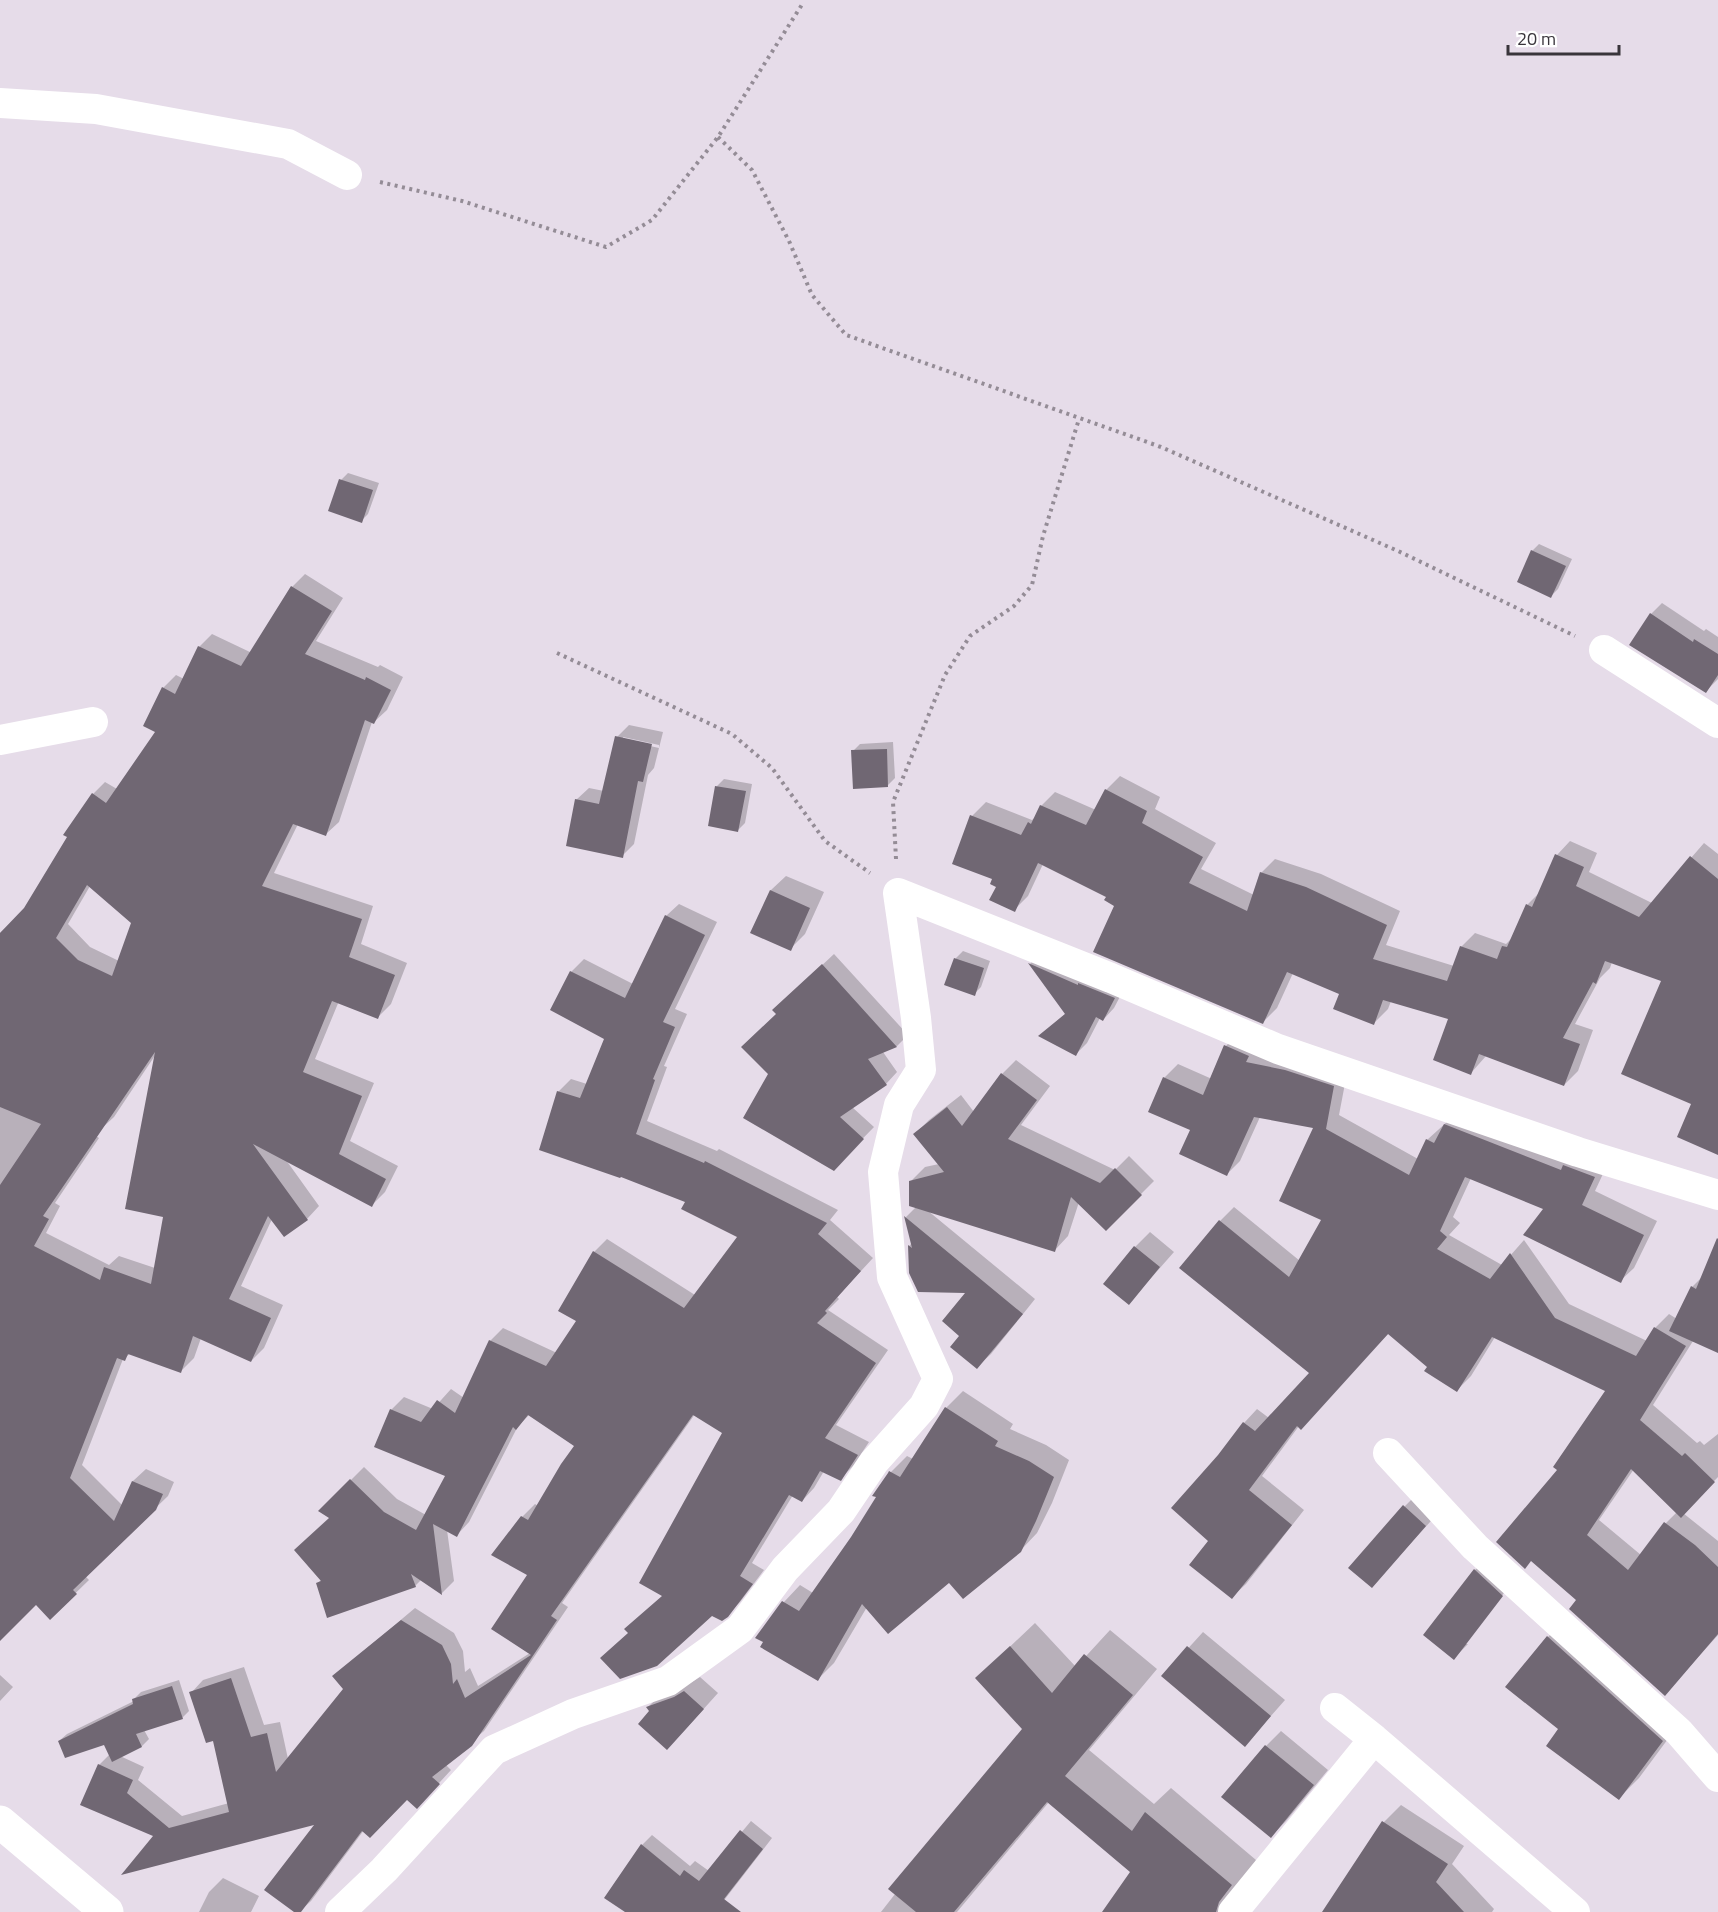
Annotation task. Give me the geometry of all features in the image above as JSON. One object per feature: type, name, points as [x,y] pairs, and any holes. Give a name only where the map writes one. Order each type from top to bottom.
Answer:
[{"type":"main road","points":[[0,1822],[107,1912]]},
{"type":"street","points":[[0,103],[96,109],[288,144],[347,175]]},
{"type":"street","points":[[1604,650],[1718,723]]},
{"type":"street","points":[[0,740],[93,722]]},
{"type":"street","points":[[340,1912],[384,1870],[494,1750],[573,1714],[668,1680],[740,1629],[785,1569],[841,1511],[874,1462],[924,1406],[938,1379],[892,1276],[883,1172],[899,1105],[921,1070],[898,893],[1111,978],[1278,1049],[1578,1152],[1718,1195]]},
{"type":"street","points":[[1388,1453],[1475,1547],[1679,1732],[1718,1777]]},
{"type":"street","points":[[1335,1708],[1575,1912]]},
{"type":"street","points":[[1233,1912],[1374,1739]]},
{"type":"path","points":[[347,175],[462,201],[606,247],[652,220],[718,137],[803,3]]},
{"type":"path","points":[[718,137],[752,170],[789,241],[813,295],[846,335],[1161,447],[1344,528],[1604,650]]},
{"type":"path","points":[[898,893],[893,802],[945,675],[970,636],[1014,606],[1032,585],[1043,536],[1079,419]]},
{"type":"path","points":[[557,653],[732,734],[772,768],[825,841],[898,893]]},
{"type":"building","points":[[339,479],[373,490],[362,523],[328,511]]},
{"type":"building","points":[[1531,550],[1566,566],[1551,598],[1517,582]]},
{"type":"building","points":[[291,586],[332,611],[305,654],[365,680],[366,677],[391,690],[374,724],[365,720],[326,836],[293,824],[262,886],[362,919],[349,957],[395,975],[378,1019],[332,1001],[303,1072],[362,1096],[339,1154],[386,1179],[372,1207],[253,1144],[308,1220],[284,1237],[268,1216],[229,1299],[271,1318],[251,1362],[193,1336],[181,1373],[128,1354],[125,1361],[117,1358],[70,1478],[114,1521],[132,1481],[163,1494],[156,1510],[73,1590],[77,1594],[50,1620],[36,1605],[0,1641],[0,1185],[41,1124],[0,1107],[0,933],[24,908],[67,837],[63,835],[92,793],[106,803],[155,732],[143,726],[162,687],[175,694],[198,646],[241,666]],"holes":[[[87,885],[131,923],[112,976],[78,960],[56,938]],[[155,1052],[125,1209],[163,1217],[151,1284],[104,1267],[100,1280],[34,1246],[49,1219],[43,1216]]]},
{"type":"building","points":[[1650,613],[1693,642],[1694,639],[1718,654],[1718,675],[1706,693],[1629,645]]},
{"type":"building","points":[[615,736],[652,744],[643,782],[638,781],[623,858],[566,846],[575,799],[599,804]]},
{"type":"building","points":[[887,749],[888,787],[853,789],[851,750]]},
{"type":"building","points":[[715,786],[746,791],[738,832],[708,826]]},
{"type":"building","points":[[1105,789],[1147,811],[1142,823],[1203,857],[1189,883],[1247,911],[1260,872],[1306,887],[1387,925],[1373,959],[1447,981],[1460,946],[1497,959],[1502,946],[1507,947],[1526,904],[1532,907],[1555,854],[1584,867],[1576,886],[1639,917],[1690,856],[1718,879],[1718,1155],[1677,1137],[1691,1104],[1621,1074],[1661,981],[1605,961],[1596,984],[1593,982],[1563,1038],[1580,1044],[1564,1086],[1479,1054],[1471,1075],[1433,1060],[1448,1019],[1383,1000],[1374,1025],[1333,1009],[1339,994],[1287,972],[1263,1024],[1093,952],[1114,906],[1104,900],[1106,897],[1038,863],[1015,912],[989,900],[996,887],[990,884],[992,879],[952,864],[970,815],[1021,835],[1028,822],[1031,824],[1040,805],[1086,825]]},
{"type":"building","points":[[770,890],[810,908],[791,951],[750,933]]},
{"type":"building","points":[[665,915],[705,935],[663,1022],[675,1027],[653,1079],[655,1080],[636,1134],[704,1163],[705,1161],[827,1223],[818,1234],[861,1271],[817,1323],[876,1363],[825,1438],[858,1455],[841,1481],[820,1471],[802,1502],[789,1495],[740,1576],[753,1584],[728,1617],[722,1621],[712,1616],[657,1666],[620,1679],[600,1658],[628,1633],[624,1629],[662,1596],[639,1583],[722,1433],[693,1415],[551,1616],[557,1620],[472,1746],[432,1777],[440,1784],[417,1809],[407,1800],[370,1838],[362,1831],[301,1912],[294,1912],[264,1890],[314,1825],[121,1875],[153,1836],[80,1805],[98,1764],[133,1780],[127,1793],[169,1828],[229,1812],[213,1741],[206,1743],[189,1692],[231,1678],[251,1737],[267,1733],[276,1772],[343,1689],[332,1676],[401,1620],[442,1645],[451,1664],[453,1684],[457,1679],[465,1698],[531,1655],[491,1629],[527,1575],[491,1555],[521,1516],[528,1520],[574,1446],[528,1415],[516,1430],[513,1427],[457,1537],[433,1524],[442,1595],[411,1574],[416,1587],[327,1618],[316,1583],[321,1581],[294,1550],[329,1518],[318,1511],[350,1479],[384,1512],[416,1530],[445,1476],[374,1447],[390,1409],[421,1422],[437,1400],[455,1413],[489,1340],[546,1366],[576,1321],[558,1311],[593,1251],[684,1308],[737,1237],[681,1209],[685,1202],[621,1177],[539,1150],[557,1091],[580,1098],[604,1039],[550,1010],[570,971],[625,998]]},
{"type":"building","points":[[954,958],[984,968],[975,996],[944,985]]},
{"type":"building","points":[[1028,963],[1115,998],[1103,1021],[1096,1017],[1076,1056],[1038,1036],[1065,1014]]},
{"type":"building","points":[[822,964],[897,1047],[868,1059],[887,1085],[840,1117],[864,1139],[834,1171],[743,1118],[768,1074],[741,1047],[776,1014],[772,1010]]},
{"type":"building","points":[[1224,1045],[1249,1056],[1246,1062],[1285,1070],[1334,1086],[1326,1129],[1409,1175],[1426,1139],[1434,1143],[1444,1124],[1561,1170],[1563,1165],[1595,1177],[1582,1205],[1644,1235],[1621,1283],[1523,1235],[1543,1209],[1465,1177],[1440,1231],[1447,1237],[1437,1249],[1490,1279],[1510,1253],[1555,1318],[1636,1356],[1654,1327],[1686,1346],[1640,1420],[1682,1456],[1685,1453],[1715,1482],[1681,1518],[1631,1469],[1587,1535],[1628,1570],[1664,1522],[1695,1545],[1718,1567],[1718,1634],[1665,1696],[1569,1609],[1576,1600],[1531,1561],[1525,1569],[1496,1542],[1557,1470],[1553,1467],[1605,1391],[1492,1337],[1457,1392],[1424,1371],[1427,1367],[1388,1334],[1301,1430],[1297,1426],[1249,1490],[1292,1525],[1232,1599],[1189,1565],[1208,1541],[1171,1508],[1218,1455],[1243,1422],[1255,1431],[1309,1373],[1179,1268],[1219,1220],[1289,1277],[1321,1220],[1279,1201],[1313,1128],[1254,1117],[1227,1176],[1179,1154],[1190,1130],[1148,1112],[1163,1077],[1203,1095]]},
{"type":"building","points":[[1001,1073],[1037,1100],[1008,1139],[1100,1183],[1115,1168],[1142,1195],[1106,1231],[1071,1197],[1055,1252],[909,1206],[909,1181],[944,1172],[913,1134],[947,1107],[962,1126]]},
{"type":"building","points":[[904,1216],[1023,1314],[977,1369],[950,1347],[959,1336],[942,1321],[965,1293],[918,1292],[909,1273],[908,1245],[912,1248]]},
{"type":"building","points":[[1717,1238],[1718,1353],[1669,1331],[1691,1286],[1696,1289]]},
{"type":"building","points":[[1134,1246],[1160,1267],[1129,1305],[1103,1284]]},
{"type":"building","points":[[945,1407],[998,1441],[995,1446],[1029,1461],[1054,1477],[1021,1552],[963,1599],[949,1583],[888,1634],[862,1604],[818,1681],[760,1647],[763,1642],[755,1638],[782,1601],[799,1611],[851,1537],[876,1497],[872,1496],[889,1471],[900,1477]]},
{"type":"building","points":[[1403,1505],[1426,1526],[1372,1588],[1348,1568]]},
{"type":"building","points":[[1474,1569],[1503,1596],[1454,1660],[1423,1635]]},
{"type":"building","points":[[1547,1636],[1663,1741],[1619,1800],[1546,1746],[1558,1729],[1505,1687]]},
{"type":"building","points":[[1010,1646],[1052,1693],[1084,1654],[1133,1695],[1065,1776],[1132,1831],[1145,1812],[1232,1885],[1219,1902],[1216,1912],[1102,1912],[1130,1872],[1047,1802],[954,1912],[916,1912],[888,1889],[1022,1729],[975,1678]]},
{"type":"building","points":[[1187,1646],[1271,1716],[1245,1747],[1161,1676]]},
{"type":"building","points":[[172,1686],[183,1719],[136,1734],[142,1747],[112,1762],[104,1745],[65,1758],[58,1741],[133,1704],[132,1699]]},
{"type":"building","points":[[684,1691],[704,1709],[667,1750],[638,1724],[649,1711],[646,1707]]},
{"type":"building","points":[[1265,1745],[1314,1785],[1271,1838],[1221,1797]]},
{"type":"building","points":[[1382,1821],[1448,1864],[1436,1882],[1464,1912],[1322,1912]]},
{"type":"building","points":[[740,1830],[763,1849],[724,1899],[741,1912],[625,1912],[604,1898],[641,1844],[680,1876],[684,1870],[699,1881]]}]
